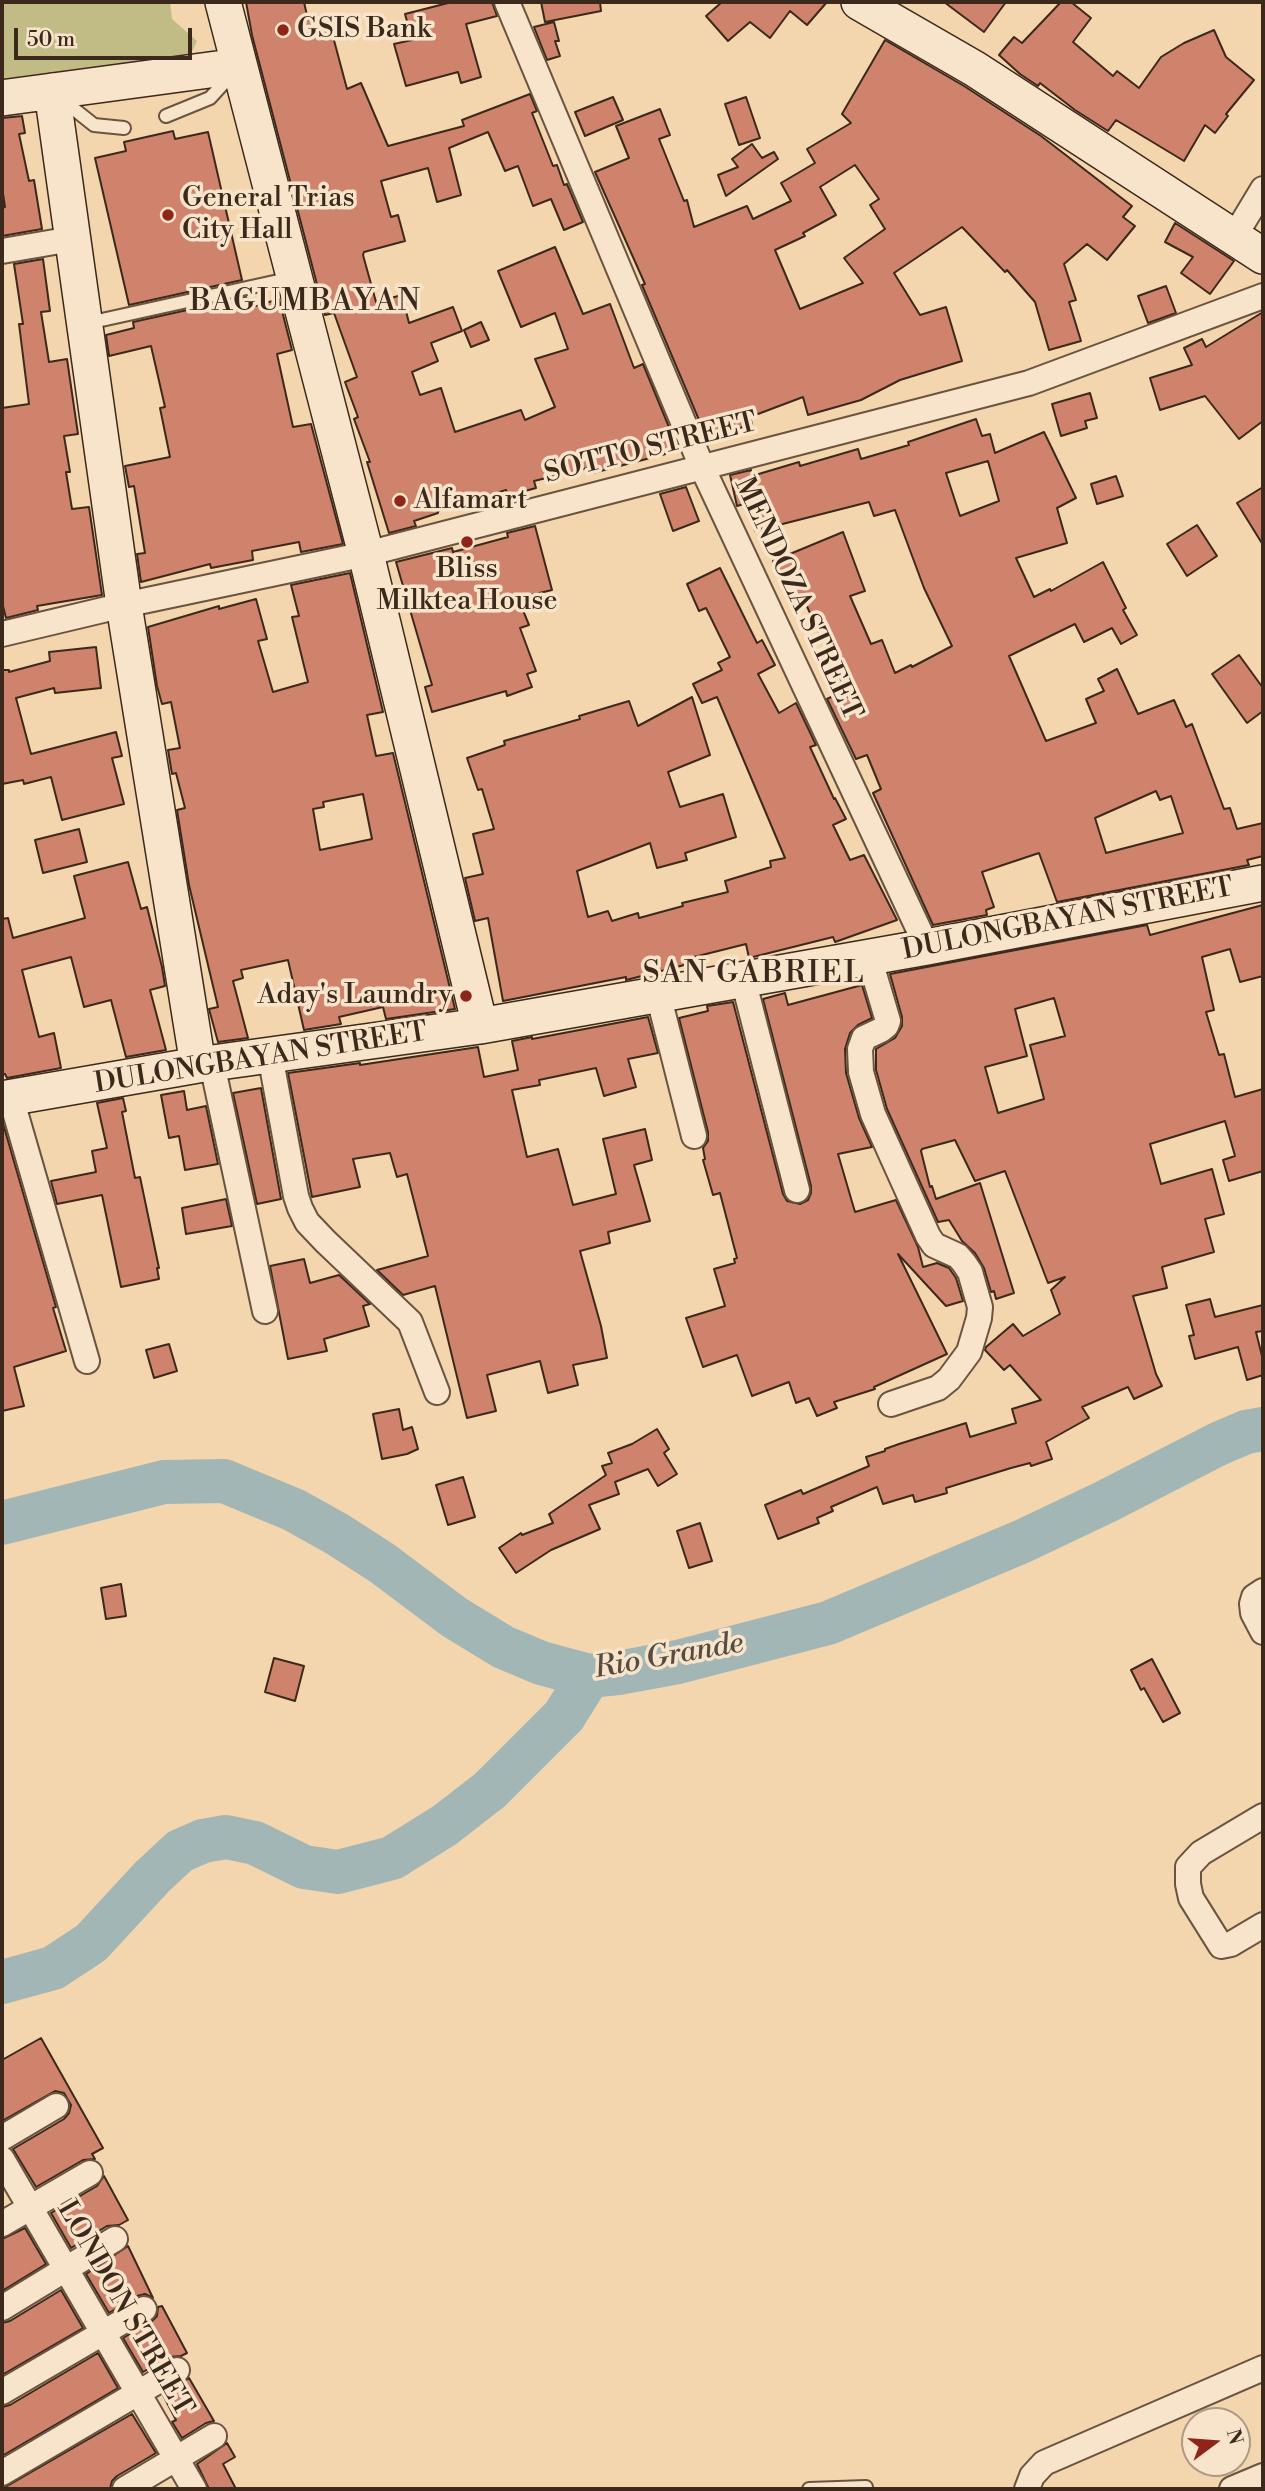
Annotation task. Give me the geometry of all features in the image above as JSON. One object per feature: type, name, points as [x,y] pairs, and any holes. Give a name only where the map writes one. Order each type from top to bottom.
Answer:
[{"type":"street","points":[[223,2],[366,554],[480,1026]]},
{"type":"street","name":"MENDOZA STREET","points":[[507,2],[702,467],[927,947]]},
{"type":"street","points":[[859,2],[975,69],[1263,256]]},
{"type":"street","points":[[2,97],[239,66]]},
{"type":"street","points":[[52,91],[124,605],[205,1064],[265,1311]]},
{"type":"street","points":[[1234,237],[1263,189]]},
{"type":"street","points":[[2,251],[72,239]]},
{"type":"street","name":"SOTTO STREET","points":[[2,634],[124,605],[366,554],[1029,383],[1263,296]]},
{"type":"street","name":"DULONGBAYAN STREET","points":[[6,1098],[205,1064],[480,1026],[927,947],[1263,883]]},
{"type":"street","points":[[869,957],[888,1021],[881,1030],[864,1038],[860,1049],[861,1072],[873,1114],[928,1236],[934,1245],[958,1256],[964,1263],[970,1272],[980,1307],[969,1352],[949,1379],[938,1388],[891,1404]]},
{"type":"street","points":[[743,979],[797,1190]]},
{"type":"street","points":[[658,994],[694,1136]]},
{"type":"street","points":[[270,1055],[300,1208],[307,1222],[325,1241],[410,1322],[436,1392]]},
{"type":"street","points":[[6,1098],[87,1361]]},
{"type":"street","points":[[1263,1591],[1254,1597],[1252,1604],[1253,1613],[1263,1632]]},
{"type":"street","points":[[1263,1816],[1201,1853],[1188,1867],[1188,1884],[1191,1898],[1221,1946],[1231,1944],[1263,1925]]},
{"type":"street","points":[[2,2137],[56,2106]]},
{"type":"street","name":"LONDON STREET","points":[[2,2159],[194,2489]]},
{"type":"street","points":[[2,2224],[90,2173]]},
{"type":"street","points":[[2,2308],[115,2239]]},
{"type":"street","points":[[2,2392],[144,2309]]},
{"type":"street","points":[[1027,2489],[1032,2476],[1044,2463],[1263,2368]]},
{"type":"street","points":[[2,2473],[177,2370]]},
{"type":"street","points":[[125,2489],[214,2436]]},
{"type":"street","points":[[1232,2489],[1263,2476]]},
{"type":"lane","points":[[166,116],[210,98],[239,66]]},
{"type":"lane","points":[[52,91],[94,125],[124,128]]},
{"type":"lane","points":[[84,324],[294,278]]},
{"type":"lane","points":[[809,2489],[866,2487]]},
{"type":"shaded area","points":[[2,2],[170,2],[172,19],[197,41],[189,58],[2,92]]},
{"type":"building","points":[[246,2],[304,2],[308,20],[327,14],[347,89],[361,83],[388,146],[464,126],[462,120],[530,94],[537,111],[532,113],[553,166],[557,165],[583,222],[564,230],[551,199],[533,206],[518,166],[505,171],[488,132],[449,148],[461,195],[437,202],[428,168],[381,181],[391,217],[398,215],[405,241],[364,252],[363,255],[376,302],[402,295],[409,323],[453,307],[462,331],[431,343],[438,361],[412,372],[420,395],[441,388],[455,432],[521,410],[525,420],[555,407],[535,359],[568,349],[555,313],[521,327],[498,271],[555,247],[583,314],[610,304],[634,368],[643,364],[677,451],[593,473],[592,467],[534,481],[536,488],[525,491],[527,497],[510,501],[506,490],[438,511],[414,521],[416,526],[389,533],[367,462],[370,462],[354,419],[358,417],[345,382],[357,377],[334,313],[325,315],[252,35]]},
{"type":"building","points":[[452,2],[492,2],[497,16],[466,24],[481,77],[461,83],[458,72],[406,86],[394,44],[412,40],[405,14]]},
{"type":"building","points":[[541,2],[600,2],[601,11],[545,22]]},
{"type":"building","points":[[722,2],[827,2],[807,25],[790,11],[770,38],[750,22],[728,41],[706,16]]},
{"type":"building","points":[[944,2],[1006,2],[984,32]]},
{"type":"building","points":[[1061,2],[1071,2],[1091,18],[1073,42],[1113,76],[1117,71],[1139,88],[1161,57],[1214,30],[1226,57],[1254,80],[1226,114],[1228,116],[1215,133],[1205,125],[1184,161],[1116,120],[1108,131],[1040,83],[1038,86],[1020,74],[999,55],[1014,37],[1022,43]]},
{"type":"building","points":[[554,22],[559,41],[555,41],[560,56],[547,60],[534,27]]},
{"type":"building","points":[[885,40],[964,86],[1041,136],[1132,206],[1123,217],[1135,226],[1107,260],[1087,244],[1064,264],[1076,300],[1069,302],[1081,341],[1049,350],[1035,302],[1007,270],[1005,272],[962,227],[894,273],[920,315],[946,307],[962,361],[900,380],[861,400],[808,415],[803,397],[750,417],[752,424],[707,439],[642,285],[645,284],[595,172],[629,158],[616,126],[660,109],[670,135],[659,139],[684,201],[687,200],[694,227],[747,206],[753,219],[791,201],[781,183],[815,163],[807,149],[851,123],[842,114]],"holes":[[[855,165],[879,199],[870,205],[885,229],[844,258],[863,283],[800,309],[775,250],[805,236],[803,233],[836,215],[820,187]]]},
{"type":"building","points":[[613,97],[623,120],[585,136],[575,112]]},
{"type":"building","points":[[746,97],[760,138],[739,145],[725,104]]},
{"type":"building","points":[[22,116],[25,133],[19,134],[29,181],[34,180],[42,229],[2,236],[2,208],[5,207],[2,187],[2,118]]},
{"type":"building","name":"General Trias City Hall","points":[[173,131],[175,139],[208,132],[242,280],[129,305],[95,158],[126,151],[124,142]]},
{"type":"building","points":[[752,144],[762,158],[774,152],[778,159],[726,196],[718,175],[738,167],[732,159]]},
{"type":"building","points":[[1175,223],[1234,261],[1210,294],[1181,273],[1193,257],[1165,242]]},
{"type":"building","points":[[43,259],[50,311],[41,312],[49,362],[67,359],[78,434],[64,436],[72,509],[89,507],[102,595],[37,606],[38,610],[6,618],[2,602],[2,408],[29,404],[19,324],[23,324],[14,264]]},
{"type":"building","points":[[1166,286],[1176,313],[1148,323],[1138,296]]},
{"type":"building","points":[[246,297],[249,308],[279,299],[292,350],[277,354],[293,427],[311,424],[343,544],[301,552],[299,542],[252,551],[253,560],[211,568],[210,564],[141,582],[137,554],[145,553],[134,486],[129,487],[125,466],[170,457],[160,408],[165,407],[151,346],[109,356],[106,335],[134,328],[133,322]]},
{"type":"building","points":[[1263,312],[1263,421],[1239,439],[1205,396],[1160,410],[1150,378],[1192,365],[1184,348],[1202,339],[1206,347]]},
{"type":"building","points":[[481,322],[489,340],[471,347],[464,330]]},
{"type":"building","points":[[1090,393],[1097,418],[1085,421],[1087,428],[1061,436],[1052,404]]},
{"type":"building","points":[[976,419],[982,436],[990,434],[995,453],[1044,432],[1076,498],[1057,508],[1067,543],[1016,558],[1034,597],[1050,589],[1051,591],[1103,562],[1126,608],[1123,610],[1137,635],[1121,644],[1112,628],[1084,642],[1075,624],[1009,656],[1046,741],[1096,723],[1086,699],[1104,691],[1098,679],[1117,669],[1138,714],[1174,700],[1186,727],[1192,724],[1224,809],[1230,808],[1237,829],[1263,823],[1263,856],[1247,860],[1249,865],[1057,902],[1039,853],[982,872],[994,907],[986,910],[987,915],[933,925],[873,793],[881,789],[867,755],[856,759],[827,699],[846,690],[803,598],[790,604],[773,561],[843,532],[865,591],[850,596],[871,644],[882,640],[895,673],[911,665],[912,667],[952,646],[924,588],[895,510],[874,516],[869,502],[755,531],[747,503],[737,506],[730,475],[751,470],[752,476],[799,462],[800,466],[858,449],[861,459],[909,445],[908,442]],"holes":[[[988,461],[999,501],[960,516],[946,473]],[[1156,791],[1160,800],[1171,796],[1183,833],[1106,853],[1095,818]]]},
{"type":"building","points":[[1116,476],[1123,496],[1097,504],[1091,484]]},
{"type":"building","points":[[686,487],[699,521],[673,531],[660,494]]},
{"type":"building","points":[[1263,487],[1263,545],[1237,503]]},
{"type":"building","points":[[1197,525],[1217,556],[1187,576],[1167,544]]},
{"type":"building","points":[[535,526],[552,590],[518,598],[529,625],[520,628],[536,671],[527,674],[532,687],[507,696],[506,691],[432,712],[425,687],[432,685],[396,562],[452,548],[453,552],[508,537],[507,533]]},
{"type":"building","points":[[720,568],[757,643],[762,640],[775,665],[758,674],[779,713],[796,703],[816,745],[810,747],[846,819],[833,825],[850,860],[864,855],[897,920],[835,942],[833,937],[749,958],[746,944],[690,958],[692,963],[626,980],[626,977],[503,1001],[488,918],[475,921],[465,878],[483,874],[473,834],[494,829],[482,789],[478,790],[467,758],[505,745],[504,741],[580,719],[579,716],[629,701],[638,726],[692,697],[710,755],[668,772],[680,807],[723,794],[736,837],[685,853],[687,860],[657,868],[650,843],[577,871],[588,917],[608,911],[612,921],[638,913],[639,918],[683,906],[682,903],[728,892],[725,881],[771,867],[770,861],[785,858],[717,697],[702,703],[693,684],[722,670],[718,663],[730,657],[706,608],[699,611],[687,584]]},
{"type":"building","points":[[350,573],[383,712],[367,715],[376,756],[393,753],[455,1009],[386,1019],[383,1007],[339,1017],[341,1024],[304,1030],[288,960],[241,970],[243,978],[233,981],[248,1038],[218,1042],[209,1009],[218,1007],[189,885],[177,810],[185,808],[176,773],[172,774],[168,750],[180,748],[171,702],[162,704],[157,686],[148,627],[219,606],[219,609],[256,599],[267,639],[258,641],[273,692],[308,682],[292,617],[299,616],[291,585]],"holes":[[[363,794],[372,839],[320,850],[313,809],[324,807],[323,802]]]},
{"type":"building","points":[[96,647],[101,688],[55,693],[54,688],[16,698],[31,754],[116,732],[122,756],[112,758],[124,804],[62,820],[51,777],[24,784],[23,780],[2,784],[2,670],[9,672],[50,661],[49,652]]},
{"type":"building","points":[[1239,655],[1263,688],[1263,711],[1247,723],[1212,674]]},
{"type":"building","points":[[79,829],[87,862],[43,873],[35,840]]},
{"type":"building","points":[[128,862],[141,909],[147,907],[162,967],[165,986],[150,990],[166,1050],[126,1057],[111,1000],[84,1007],[71,957],[22,970],[39,1037],[54,1033],[61,1068],[7,1078],[2,1074],[2,919],[8,918],[13,938],[85,918],[74,876]]},
{"type":"building","points":[[1263,905],[1263,976],[1240,982],[1230,949],[1202,957],[1214,1010],[1206,1012],[1219,1055],[1224,1054],[1235,1097],[1263,1089],[1263,1171],[1229,1181],[1223,1160],[1235,1156],[1225,1121],[1150,1144],[1161,1184],[1212,1169],[1224,1214],[1205,1219],[1214,1252],[1162,1267],[1167,1288],[1133,1296],[1162,1386],[1134,1399],[1128,1387],[1082,1407],[1089,1418],[1046,1442],[1052,1459],[1031,1466],[1030,1463],[1011,1468],[946,1488],[947,1493],[915,1502],[913,1495],[883,1504],[877,1487],[831,1507],[833,1511],[817,1518],[819,1523],[778,1539],[765,1505],[801,1490],[803,1494],[869,1466],[866,1457],[899,1444],[966,1423],[970,1437],[1016,1423],[1012,1409],[1041,1400],[1010,1365],[1004,1370],[985,1350],[986,1347],[1013,1324],[1023,1336],[1060,1314],[1051,1290],[1065,1277],[1048,1283],[1005,1171],[975,1181],[955,1140],[922,1149],[930,1187],[932,1186],[936,1199],[980,1183],[1014,1293],[996,1299],[975,1253],[962,1241],[949,1220],[938,1222],[887,1109],[876,1070],[876,1049],[895,1038],[902,1026],[890,974],[1147,925],[1150,935]],"holes":[[[1054,998],[1065,1036],[1030,1045],[1044,1099],[998,1113],[985,1067],[1027,1056],[1015,1009]]]},
{"type":"building","points":[[862,985],[872,1018],[858,1025],[850,1033],[845,1049],[846,1073],[859,1118],[872,1147],[838,1154],[855,1212],[896,1200],[918,1247],[923,1267],[937,1263],[949,1268],[956,1278],[963,1301],[946,1306],[898,1254],[947,1354],[874,1387],[875,1389],[834,1402],[837,1408],[817,1416],[809,1398],[796,1403],[789,1382],[752,1396],[737,1355],[703,1367],[695,1344],[686,1318],[725,1306],[714,1269],[735,1263],[734,1259],[737,1258],[720,1193],[713,1195],[703,1160],[703,1148],[708,1141],[708,1132],[679,1018],[708,1011],[707,1006],[733,1002],[783,1194],[787,1201],[800,1204],[808,1200],[811,1186],[763,999],[785,993],[788,1005]]},
{"type":"building","points":[[648,1017],[658,1053],[628,1059],[636,1087],[604,1096],[596,1068],[539,1080],[540,1085],[512,1090],[527,1157],[558,1149],[573,1205],[616,1194],[603,1139],[645,1129],[652,1160],[634,1165],[650,1221],[608,1232],[610,1243],[580,1251],[607,1358],[573,1365],[578,1385],[548,1393],[540,1361],[487,1375],[496,1411],[467,1418],[435,1286],[403,1295],[377,1270],[428,1256],[407,1174],[397,1177],[390,1153],[353,1159],[360,1187],[312,1197],[288,1073],[478,1047],[484,1077],[518,1070],[512,1041]]},
{"type":"building","points":[[261,1088],[281,1199],[257,1204],[233,1093]]},
{"type":"building","points":[[184,1091],[187,1110],[206,1106],[218,1164],[185,1170],[179,1136],[169,1138],[161,1095]]},
{"type":"building","points":[[123,1098],[126,1111],[122,1112],[135,1178],[140,1177],[159,1279],[121,1287],[102,1195],[57,1204],[51,1181],[96,1172],[92,1151],[107,1148],[97,1103]]},
{"type":"building","points":[[2,1120],[56,1307],[53,1308],[66,1351],[14,1367],[24,1406],[2,1411]]},
{"type":"building","points":[[226,1199],[232,1226],[186,1234],[182,1208]]},
{"type":"building","points":[[304,1259],[310,1283],[339,1275],[370,1304],[363,1306],[369,1326],[324,1339],[327,1351],[288,1359],[270,1266]]},
{"type":"building","points":[[1210,1299],[1215,1317],[1263,1305],[1263,1331],[1256,1332],[1263,1360],[1263,1375],[1247,1380],[1238,1347],[1195,1359],[1189,1336],[1194,1335],[1186,1305]]},
{"type":"building","points":[[169,1344],[177,1371],[154,1378],[146,1350]]},
{"type":"building","points":[[399,1409],[403,1430],[412,1427],[418,1449],[382,1459],[373,1414]]},
{"type":"building","points":[[657,1429],[669,1449],[664,1453],[677,1474],[658,1486],[648,1469],[615,1482],[619,1494],[589,1505],[600,1529],[551,1550],[516,1573],[499,1548],[521,1533],[522,1535],[553,1523],[549,1514],[606,1475],[602,1466],[612,1463],[608,1453],[632,1444]]},
{"type":"building","points":[[463,1477],[475,1517],[448,1525],[436,1485]]},
{"type":"building","points":[[700,1523],[712,1561],[689,1568],[677,1531]]},
{"type":"building","points":[[121,1584],[126,1616],[106,1619],[101,1588]]},
{"type":"building","points":[[274,1658],[304,1666],[295,1701],[265,1692]]},
{"type":"building","points":[[1152,1659],[1180,1713],[1163,1722],[1131,1670]]},
{"type":"building","points":[[41,2038],[103,2148],[92,2154],[95,2159],[83,2160],[36,2187],[13,2149],[64,2119],[71,2105],[64,2093],[55,2091],[2,2121],[2,2060]]},
{"type":"building","points":[[104,2176],[128,2220],[119,2225],[107,2226],[71,2248],[51,2213],[97,2186]]},
{"type":"building","points":[[25,2228],[46,2264],[2,2291],[2,2239]]},
{"type":"building","points":[[128,2246],[153,2298],[145,2294],[137,2296],[109,2313],[86,2274]]},
{"type":"building","points":[[61,2290],[83,2328],[2,2375],[2,2323],[10,2321]]},
{"type":"building","points":[[162,2306],[187,2353],[169,2357],[143,2372],[123,2338],[152,2321],[157,2316],[158,2307]]},
{"type":"building","points":[[98,2353],[118,2388],[2,2456],[2,2407],[10,2405]]},
{"type":"building","points":[[189,2378],[214,2421],[182,2438],[172,2422],[176,2420],[163,2395]]},
{"type":"building","points":[[132,2414],[156,2453],[117,2476],[110,2489],[2,2489]]},
{"type":"building","points":[[227,2443],[235,2457],[223,2464],[236,2489],[209,2489],[197,2464]]},
{"type":"waterway","name":"Rio Grande","points":[[2,1523],[164,1482],[224,1481],[294,1510],[337,1534],[382,1563],[454,1617],[503,1647],[541,1663],[589,1676],[678,1662],[828,1623],[1023,1541],[1218,1444],[1246,1432],[1263,1429]]},
{"type":"waterway","points":[[2,1982],[53,1968],[91,1943],[180,1851],[203,1841],[226,1837],[255,1843],[304,1867],[338,1872],[392,1858],[445,1825],[490,1790],[564,1716],[589,1676]]},
{"type":"place","name":"GSIS Bank","points":[[283,30]]},
{"type":"place","name":"General Trias City Hall","points":[[168,215]]},
{"type":"place","name":"Alfamart","points":[[400,501]]},
{"type":"place","name":"Bliss Milktea House","points":[[467,542]]},
{"type":"place","name":"Aday's Laundry","points":[[466,996]]},
{"type":"district","name":"BAGUMBAYAN","points":[[306,303]]},
{"type":"district","name":"SAN GABRIEL","points":[[754,975]]}]
